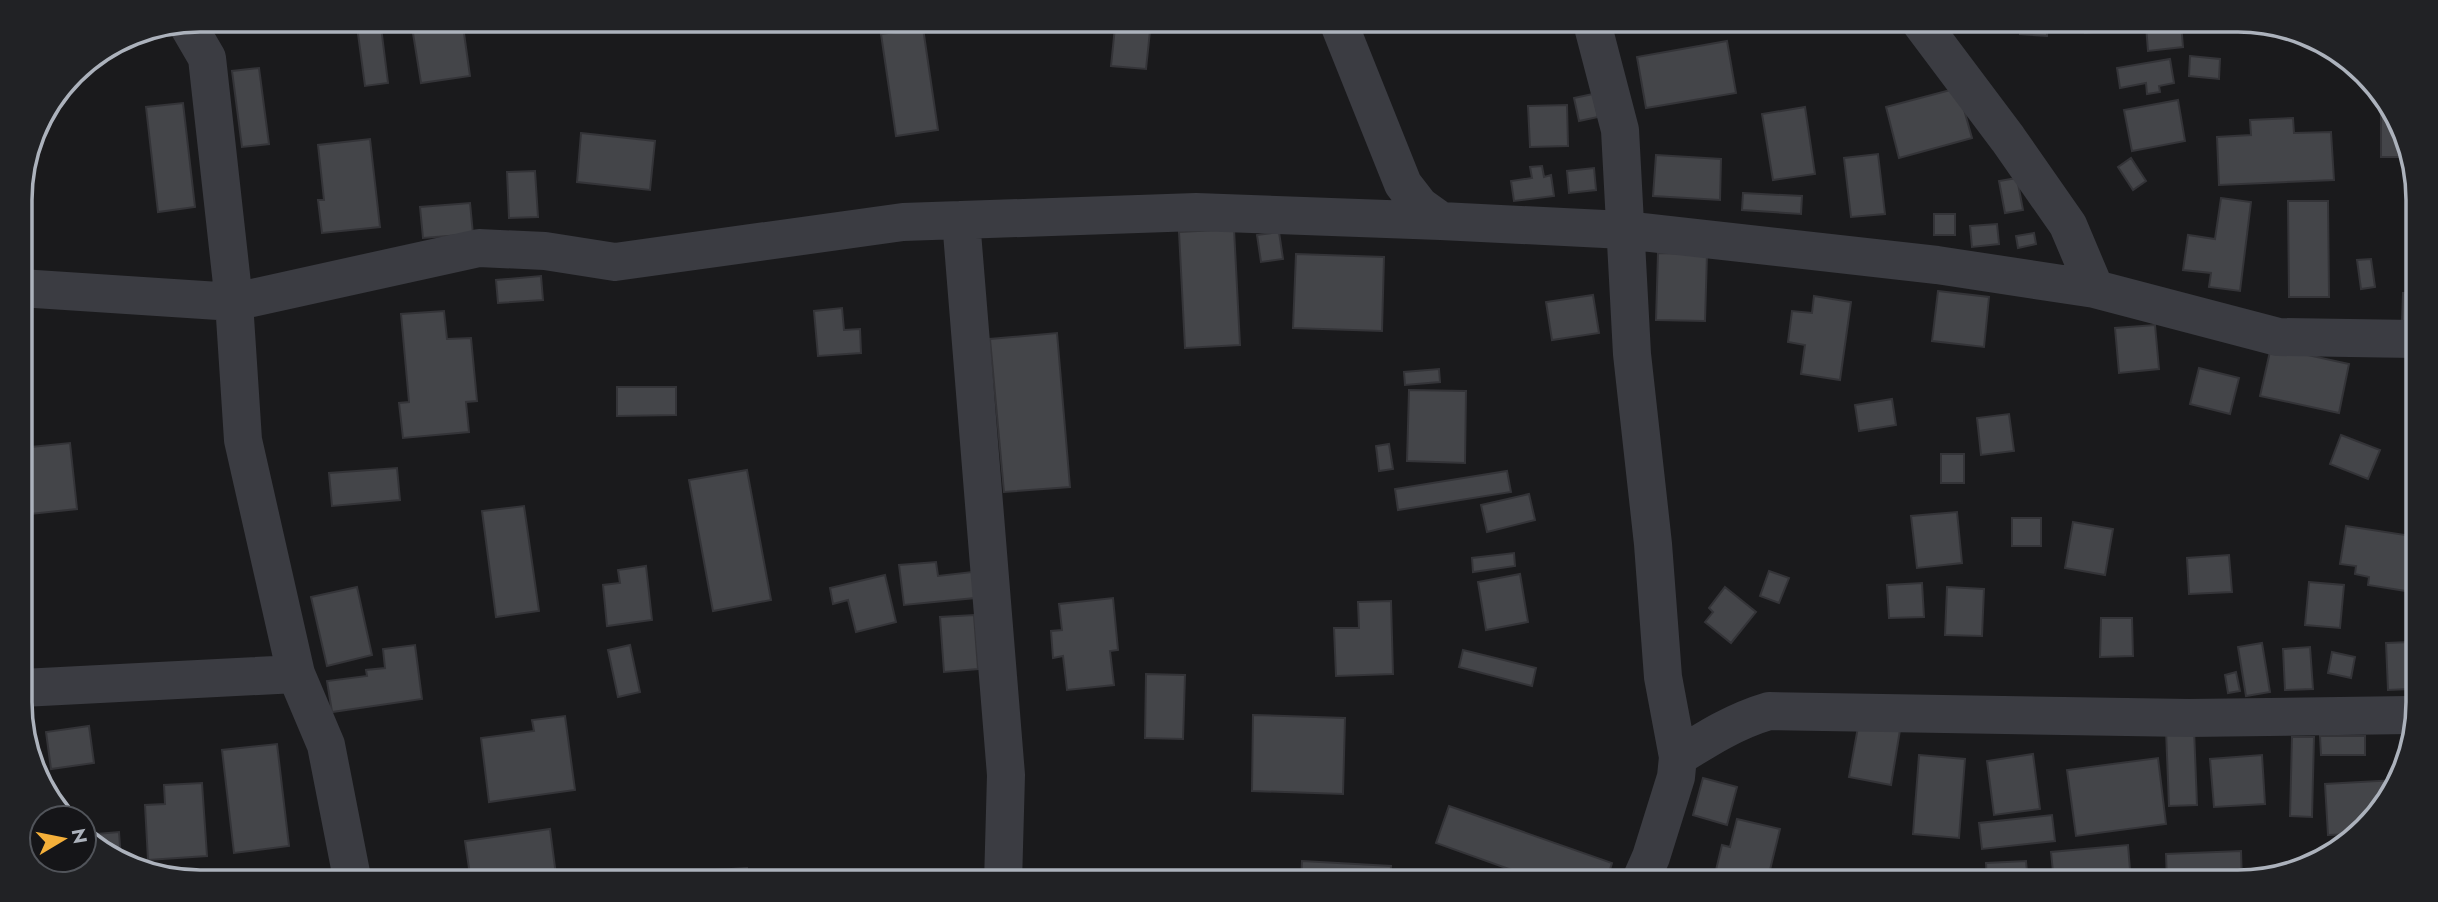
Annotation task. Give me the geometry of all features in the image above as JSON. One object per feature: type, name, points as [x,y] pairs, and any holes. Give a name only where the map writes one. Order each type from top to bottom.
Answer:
[{"type":"street","points":[[192,32],[207,58],[234,302],[243,440],[296,674],[326,745],[350,870]]},
{"type":"street","points":[[1342,32],[1403,184],[1420,206],[1441,220]]},
{"type":"street","points":[[1594,32],[1620,130],[1632,354],[1653,544],[1663,677],[1678,757],[1676,777],[1646,870]]},
{"type":"street","points":[[1928,32],[2068,225],[2095,289]]},
{"type":"street","points":[[32,289],[234,302],[480,248],[545,251],[615,262],[903,222],[1196,212],[1441,220],[1624,230],[1937,265],[2095,289],[2278,337],[2406,339]]},
{"type":"street","points":[[961,220],[1006,775],[1003,870]]},
{"type":"street","points":[[32,687],[296,674]]},
{"type":"street","points":[[1678,757],[1743,718],[1769,711],[2189,718],[2406,715]]},
{"type":"building","points":[[358,32],[382,32],[388,83],[365,86]]},
{"type":"building","points":[[413,32],[464,32],[470,76],[421,83]]},
{"type":"building","points":[[924,32],[938,130],[896,136],[881,34]]},
{"type":"building","points":[[1114,32],[1150,32],[1146,69],[1111,66]]},
{"type":"building","points":[[2020,32],[2047,32],[2047,36]]},
{"type":"building","points":[[2147,32],[2182,32],[2183,47],[2148,51]]},
{"type":"building","points":[[1727,41],[1736,93],[1646,108],[1637,57]]},
{"type":"building","points":[[2190,56],[2220,59],[2219,79],[2189,76]]},
{"type":"building","points":[[2170,59],[2174,83],[2159,86],[2160,92],[2147,94],[2146,83],[2120,88],[2117,68]]},
{"type":"building","points":[[259,68],[269,144],[242,147],[232,71]]},
{"type":"building","points":[[1958,88],[1972,138],[1899,158],[1886,107]]},
{"type":"building","points":[[1593,94],[1598,117],[1579,121],[1574,98]]},
{"type":"building","points":[[2178,100],[2185,141],[2132,151],[2124,110]]},
{"type":"building","points":[[183,103],[195,207],[158,212],[146,107]]},
{"type":"building","points":[[1567,105],[1568,146],[1530,147],[1528,106]]},
{"type":"building","points":[[1805,107],[1815,174],[1773,180],[1762,114]]},
{"type":"building","points":[[2381,111],[2394,135],[2401,157],[2381,157]]},
{"type":"building","points":[[2293,118],[2294,133],[2331,132],[2334,180],[2219,185],[2217,137],[2251,135],[2250,120]]},
{"type":"building","points":[[581,133],[655,141],[650,190],[577,182]]},
{"type":"building","points":[[370,139],[380,227],[322,233],[318,200],[324,200],[318,145]]},
{"type":"building","points":[[1878,154],[1885,214],[1851,217],[1844,158]]},
{"type":"building","points":[[1656,155],[1721,159],[1720,200],[1653,196]]},
{"type":"building","points":[[2131,158],[2146,181],[2133,190],[2118,167]]},
{"type":"building","points":[[1542,166],[1544,177],[1551,175],[1554,196],[1514,201],[1511,181],[1532,178],[1530,167]]},
{"type":"building","points":[[1594,168],[1596,190],[1569,193],[1567,171]]},
{"type":"building","points":[[535,171],[538,217],[509,218],[507,172]]},
{"type":"building","points":[[2017,178],[2023,210],[2005,213],[1999,181]]},
{"type":"building","points":[[1743,193],[1802,196],[1801,214],[1742,210]]},
{"type":"building","points":[[2221,198],[2251,202],[2240,291],[2209,287],[2211,273],[2183,270],[2188,235],[2215,239]]},
{"type":"building","points":[[2288,201],[2328,201],[2329,297],[2289,297]]},
{"type":"building","points":[[470,203],[473,234],[423,238],[420,207]]},
{"type":"building","points":[[1934,214],[1955,214],[1955,235],[1934,235]]},
{"type":"building","points":[[1997,224],[1999,244],[1972,247],[1970,226]]},
{"type":"building","points":[[1234,229],[1240,345],[1185,348],[1179,232]]},
{"type":"building","points":[[1279,232],[1283,259],[1261,262],[1257,235]]},
{"type":"building","points":[[2034,233],[2036,244],[2018,248],[2016,236]]},
{"type":"building","points":[[1658,253],[1707,254],[1705,321],[1656,320]]},
{"type":"building","points":[[1296,254],[1384,257],[1382,331],[1293,328]]},
{"type":"building","points":[[2371,259],[2375,287],[2361,289],[2357,260]]},
{"type":"building","points":[[541,276],[543,300],[498,303],[496,280]]},
{"type":"building","points":[[1938,291],[1989,297],[1984,347],[1932,341]]},
{"type":"building","points":[[2403,293],[2406,293],[2406,324],[2402,324]]},
{"type":"building","points":[[1593,295],[1599,333],[1552,340],[1546,302]]},
{"type":"building","points":[[1814,296],[1851,302],[1840,380],[1801,374],[1805,345],[1788,342],[1792,311],[1812,313]]},
{"type":"building","points":[[842,308],[844,330],[860,329],[861,353],[818,356],[814,311]]},
{"type":"building","points":[[444,311],[447,339],[471,338],[477,401],[466,402],[469,432],[403,438],[399,403],[409,402],[401,314]]},
{"type":"building","points":[[2155,325],[2159,369],[2119,373],[2115,328]]},
{"type":"building","points":[[1057,333],[1070,487],[1004,492],[990,339]]},
{"type":"building","points":[[2271,347],[2349,364],[2339,413],[2260,396]]},
{"type":"building","points":[[2199,368],[2239,378],[2230,414],[2190,404]]},
{"type":"building","points":[[1439,369],[1440,382],[1405,385],[1404,372]]},
{"type":"building","points":[[617,387],[676,387],[676,415],[617,416]]},
{"type":"building","points":[[1409,390],[1466,391],[1465,463],[1407,461]]},
{"type":"building","points":[[1892,399],[1896,425],[1859,431],[1855,405]]},
{"type":"building","points":[[2009,414],[2014,451],[1981,455],[1977,418]]},
{"type":"building","points":[[2341,435],[2380,450],[2368,479],[2330,464]]},
{"type":"building","points":[[70,443],[77,509],[32,514],[32,447]]},
{"type":"building","points":[[1389,444],[1393,469],[1379,471],[1376,446]]},
{"type":"building","points":[[1941,454],[1964,454],[1964,483],[1941,483]]},
{"type":"building","points":[[397,468],[400,500],[332,506],[329,473]]},
{"type":"building","points":[[747,470],[771,600],[713,611],[689,480]]},
{"type":"building","points":[[1507,471],[1511,492],[1398,510],[1395,489]]},
{"type":"building","points":[[1529,494],[1535,520],[1487,532],[1481,505]]},
{"type":"building","points":[[524,506],[539,611],[496,617],[482,511]]},
{"type":"building","points":[[1957,512],[1962,563],[1917,568],[1911,516]]},
{"type":"building","points":[[2012,518],[2041,518],[2041,546],[2012,546]]},
{"type":"building","points":[[2073,522],[2113,529],[2105,575],[2065,568]]},
{"type":"building","points":[[2346,526],[2406,535],[2406,591],[2368,585],[2369,577],[2355,574],[2356,566],[2340,564]]},
{"type":"building","points":[[1514,553],[1515,566],[1473,572],[1472,558]]},
{"type":"building","points":[[2229,555],[2232,592],[2189,594],[2187,558]]},
{"type":"building","points":[[936,562],[938,576],[972,572],[975,598],[904,605],[899,565]]},
{"type":"building","points":[[646,566],[652,620],[607,626],[603,585],[620,583],[618,570]]},
{"type":"building","points":[[1769,571],[1789,578],[1779,603],[1760,596]]},
{"type":"building","points":[[1520,574],[1528,622],[1486,630],[1478,582]]},
{"type":"building","points":[[885,575],[896,622],[856,632],[848,600],[833,604],[830,588]]},
{"type":"building","points":[[2309,582],[2344,585],[2340,628],[2305,625]]},
{"type":"building","points":[[1922,583],[1924,617],[1889,618],[1887,585]]},
{"type":"building","points":[[357,587],[372,655],[327,666],[311,597]]},
{"type":"building","points":[[1725,587],[1756,612],[1731,643],[1705,622],[1713,612],[1709,608]]},
{"type":"building","points":[[1947,587],[1984,589],[1982,636],[1945,635]]},
{"type":"building","points":[[1113,598],[1118,650],[1110,651],[1114,685],[1067,690],[1063,656],[1053,658],[1051,631],[1062,630],[1059,604]]},
{"type":"building","points":[[1391,601],[1393,674],[1336,676],[1334,628],[1359,628],[1358,602]]},
{"type":"building","points":[[974,615],[978,669],[944,672],[940,617]]},
{"type":"building","points":[[2101,618],[2132,618],[2133,656],[2100,657]]},
{"type":"building","points":[[2406,642],[2406,689],[2388,690],[2386,643]]},
{"type":"building","points":[[2262,643],[2270,692],[2246,696],[2238,647]]},
{"type":"building","points":[[415,645],[422,699],[332,712],[327,681],[367,676],[366,670],[385,668],[383,649]]},
{"type":"building","points":[[630,645],[640,692],[618,697],[608,650]]},
{"type":"building","points":[[2310,647],[2313,689],[2285,690],[2283,649]]},
{"type":"building","points":[[1463,650],[1536,668],[1532,686],[1459,667]]},
{"type":"building","points":[[2332,652],[2355,657],[2351,678],[2328,673]]},
{"type":"building","points":[[2236,672],[2240,691],[2228,693],[2225,675]]},
{"type":"building","points":[[1146,674],[1185,675],[1183,739],[1145,738]]},
{"type":"building","points":[[1253,715],[1345,718],[1343,794],[1252,791]]},
{"type":"building","points":[[565,716],[575,790],[489,802],[481,738],[534,731],[532,720]]},
{"type":"building","points":[[1860,716],[1901,724],[1891,785],[1849,777]]},
{"type":"building","points":[[89,726],[94,763],[51,769],[46,732]]},
{"type":"building","points":[[2194,729],[2197,805],[2169,806],[2166,730]]},
{"type":"building","points":[[2320,736],[2365,736],[2365,755],[2321,755]]},
{"type":"building","points":[[2292,737],[2314,737],[2312,817],[2290,816]]},
{"type":"building","points":[[277,744],[289,846],[234,853],[222,750]]},
{"type":"building","points":[[2033,754],[2040,809],[1994,815],[1987,761]]},
{"type":"building","points":[[1919,755],[1965,759],[1959,838],[1913,834]]},
{"type":"building","points":[[2262,755],[2265,804],[2214,807],[2210,759]]},
{"type":"building","points":[[2158,758],[2166,824],[2076,836],[2067,770]]},
{"type":"building","points":[[1703,778],[1737,787],[1727,825],[1693,815]]},
{"type":"building","points":[[2387,780],[2365,813],[2343,834],[2328,835],[2325,784]]},
{"type":"building","points":[[202,783],[207,856],[148,860],[145,805],[165,804],[164,785]]},
{"type":"building","points":[[1449,806],[1612,863],[1610,870],[1512,870],[1436,843]]},
{"type":"building","points":[[2052,815],[2055,841],[1982,849],[1979,823]]},
{"type":"building","points":[[1737,819],[1780,829],[1770,870],[1716,870],[1722,845],[1730,847]]},
{"type":"building","points":[[550,829],[555,870],[469,870],[465,841]]},
{"type":"building","points":[[119,832],[120,850],[98,834]]},
{"type":"building","points":[[2128,845],[2130,870],[2053,870],[2051,852]]},
{"type":"building","points":[[2241,851],[2242,870],[2167,870],[2166,854]]},
{"type":"building","points":[[1302,861],[1391,866],[1391,870],[1302,870]]},
{"type":"building","points":[[2026,861],[2027,870],[1986,870],[1986,863]]},
{"type":"building","points":[[747,868],[747,870],[715,870]]}]
